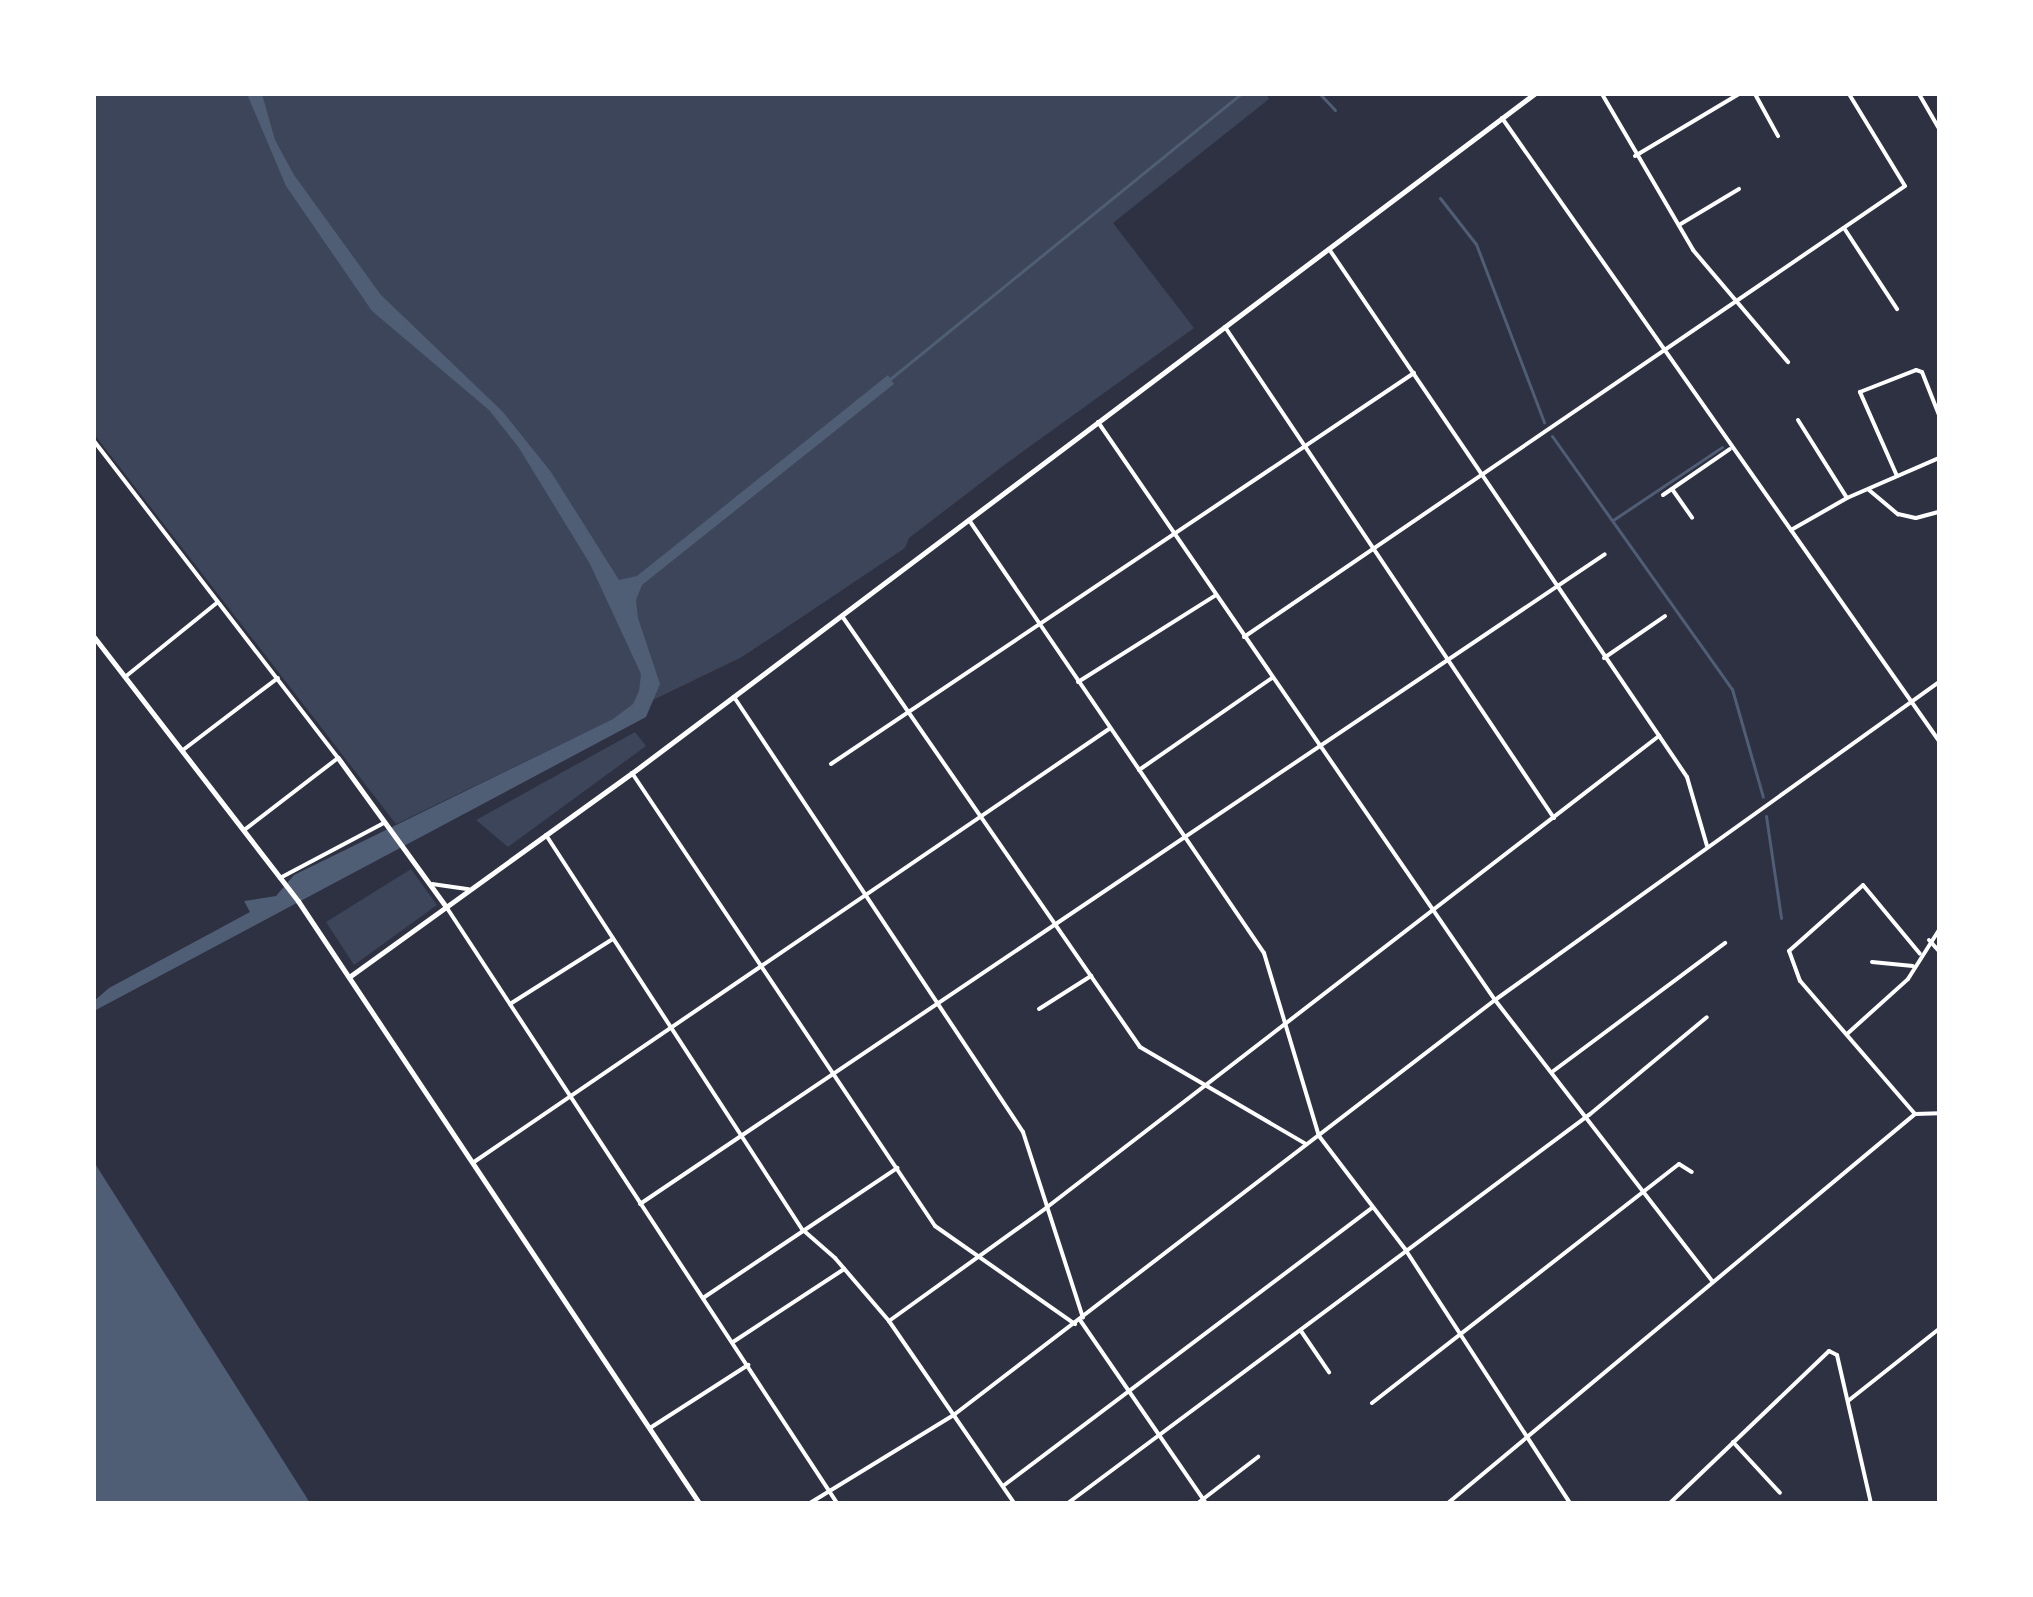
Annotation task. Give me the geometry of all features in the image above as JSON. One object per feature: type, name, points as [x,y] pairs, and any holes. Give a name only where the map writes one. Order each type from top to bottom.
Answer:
[{"type":"street","points":[[349,977],[632,773],[1534,94]]},
{"type":"street","points":[[1602,94],[1678,226],[1704,263],[1739,299],[1788,362]]},
{"type":"street","points":[[1635,156],[1739,94]]},
{"type":"street","points":[[1755,94],[1778,136]]},
{"type":"street","points":[[1244,637],[1372,546],[1905,186],[1849,94]]},
{"type":"street","points":[[1919,94],[1939,128]]},
{"type":"street","points":[[1502,118],[1730,449],[1791,530],[1939,741]]},
{"type":"street","points":[[1678,226],[1739,189]]},
{"type":"street","points":[[1844,228],[1897,309]]},
{"type":"street","points":[[1329,249],[1691,784],[1707,846]]},
{"type":"street","points":[[1224,325],[1555,818]]},
{"type":"street","points":[[1897,476],[1860,392],[1916,370],[1922,372],[1939,415]]},
{"type":"street","points":[[831,764],[1414,373]]},
{"type":"street","points":[[1798,420],[1847,498]]},
{"type":"street","points":[[1098,422],[1495,1000],[1589,1115],[1712,1281]]},
{"type":"street","points":[[94,441],[278,678],[432,884],[837,1503]]},
{"type":"street","points":[[1663,495],[1730,449]]},
{"type":"street","points":[[1791,530],[1847,498],[1939,458]]},
{"type":"street","points":[[1672,489],[1692,518]]},
{"type":"street","points":[[1869,490],[1898,514],[1916,518],[1939,512]]},
{"type":"street","points":[[969,520],[1038,627],[1264,953],[1319,1136],[1405,1249],[1567,1502]]},
{"type":"street","points":[[640,1204],[1605,554]]},
{"type":"street","points":[[1078,682],[1216,595]]},
{"type":"street","points":[[125,677],[218,602]]},
{"type":"street","points":[[842,616],[1140,1047],[1202,1087],[1306,1144]]},
{"type":"street","points":[[1603,658],[1665,616]]},
{"type":"street","points":[[94,637],[298,901],[699,1503]]},
{"type":"street","points":[[1139,770],[1273,677]]},
{"type":"street","points":[[183,750],[278,678]]},
{"type":"street","points":[[810,1503],[955,1414],[1495,1000],[1939,682]]},
{"type":"street","points":[[734,696],[863,897],[1023,1132],[1082,1319],[1202,1502],[1258,1457]]},
{"type":"street","points":[[474,1162],[1109,729]]},
{"type":"street","points":[[889,1321],[1046,1208],[1659,736]]},
{"type":"street","points":[[244,830],[338,758]]},
{"type":"street","points":[[632,773],[935,1226],[1075,1324]]},
{"type":"street","points":[[282,879],[387,821]]},
{"type":"street","points":[[546,835],[803,1230],[844,1268],[889,1321],[1014,1503]]},
{"type":"street","points":[[432,884],[472,889]]},
{"type":"street","points":[[1915,1114],[1800,981],[1792,945],[1863,885],[1920,954]]},
{"type":"street","points":[[1847,1034],[1908,979],[1920,954],[1939,930]]},
{"type":"street","points":[[510,1004],[614,939]]},
{"type":"street","points":[[1929,940],[1939,951]]},
{"type":"street","points":[[1552,1072],[1725,943]]},
{"type":"street","points":[[1872,962],[1914,966]]},
{"type":"street","points":[[1039,1009],[1092,975]]},
{"type":"street","points":[[1068,1503],[1301,1331],[1405,1249],[1589,1115],[1707,1017]]},
{"type":"street","points":[[1448,1503],[1915,1114],[1939,1113]]},
{"type":"street","points":[[1372,1403],[1679,1164],[1692,1172]]},
{"type":"street","points":[[703,1298],[897,1168]]},
{"type":"street","points":[[1003,1486],[1131,1393],[1373,1207]]},
{"type":"street","points":[[733,1342],[844,1268]]},
{"type":"street","points":[[1848,1401],[1939,1329]]},
{"type":"street","points":[[1301,1331],[1329,1372]]},
{"type":"street","points":[[1670,1503],[1829,1351],[1837,1355],[1871,1503]]},
{"type":"street","points":[[650,1428],[748,1365]]},
{"type":"street","points":[[1733,1442],[1780,1493]]},
{"type":"shaded area","points":[[94,94],[1266,94],[1269,99],[1113,223],[1194,328],[1003,466],[909,538],[905,548],[742,657],[396,824],[94,434]]},
{"type":"shaded area","points":[[247,94],[262,94],[275,140],[294,175],[381,295],[503,412],[551,472],[619,580],[637,576],[888,375],[894,384],[642,585],[636,600],[638,618],[660,684],[646,717],[94,1011],[94,1001],[109,988],[250,912],[244,901],[276,896],[294,875],[613,719],[633,704],[639,691],[641,674],[590,564],[519,448],[489,410],[372,311],[286,186]]},
{"type":"shaded area","points":[[635,732],[646,746],[508,847],[476,820]]},
{"type":"shaded area","points":[[411,869],[437,905],[354,965],[326,922]]},
{"type":"shaded area","points":[[94,1162],[310,1503],[94,1503]]},
{"type":"waterway","points":[[890,379],[1241,94]]},
{"type":"waterway","points":[[1320,94],[1335,110]]},
{"type":"waterway","points":[[1440,198],[1476,244],[1544,422]]},
{"type":"waterway","points":[[1552,436],[1732,689],[1763,797]]},
{"type":"waterway","points":[[1613,520],[1722,447]]},
{"type":"waterway","points":[[1766,816],[1781,918]]}]
